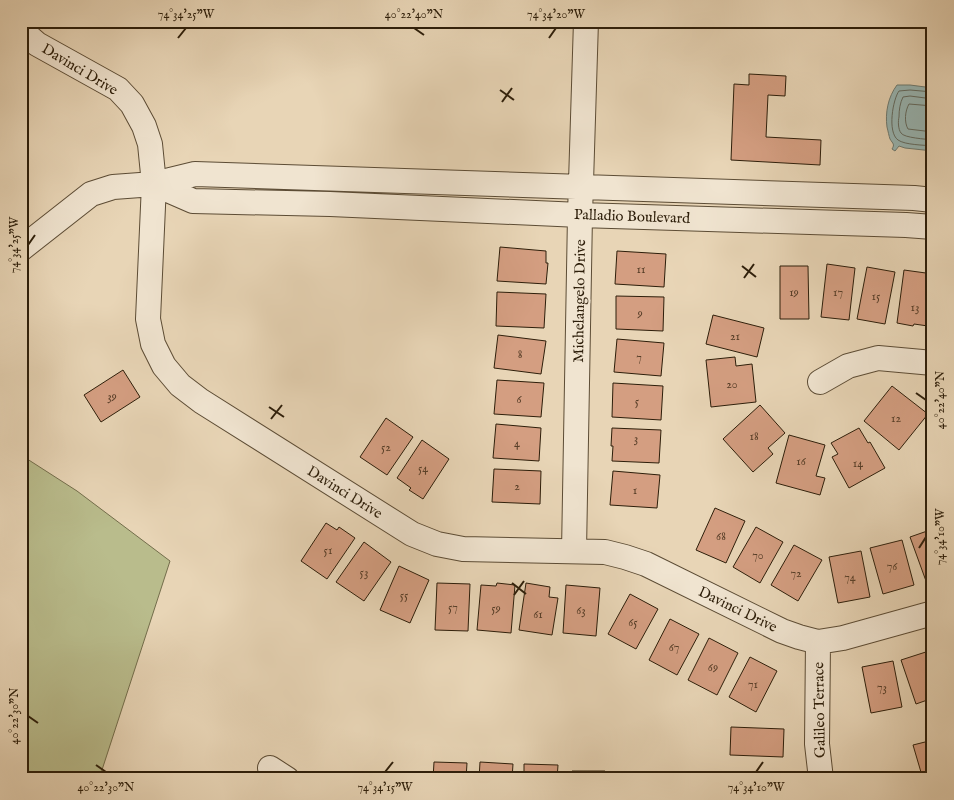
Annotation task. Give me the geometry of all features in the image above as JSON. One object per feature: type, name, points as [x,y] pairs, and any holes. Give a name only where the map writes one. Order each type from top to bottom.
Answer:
[{"type":"street","name":"Michelangelo Drive","points":[[574,551],[580,215],[586,21]]},
{"type":"street","name":"Davinci Drive","points":[[21,30],[37,44],[118,89],[132,104],[144,126],[150,144],[154,184],[148,318],[153,344],[164,366],[180,385],[201,401],[412,534],[437,544],[463,549],[605,552],[626,557],[646,564],[782,631],[818,642],[843,638],[933,613]]},
{"type":"street","name":"Palladio Boulevard","points":[[154,184],[195,174],[933,200]]},
{"type":"street","points":[[330,204],[333,178]]},
{"type":"street","name":"Palladio Boulevard","points":[[154,184],[193,202],[330,204],[580,215],[906,225],[933,228]]},
{"type":"street","points":[[21,249],[90,194],[113,187],[154,184]]},
{"type":"street","points":[[820,382],[848,366],[878,358],[933,363]]},
{"type":"street","name":"Galileo Terrace","points":[[818,642],[817,744],[821,779]]},
{"type":"green space","points":[[21,455],[77,491],[170,561],[101,773],[103,779],[21,779]]},
{"type":"water","points":[[897,85],[933,88],[933,151],[899,146],[895,151],[892,149],[893,145],[887,127],[886,116],[889,100]]},
{"type":"building","points":[[749,74],[786,76],[785,96],[768,95],[766,137],[821,140],[820,165],[731,160],[734,84],[749,85]]},
{"type":"building","points":[[500,247],[546,251],[546,263],[548,263],[546,284],[497,281]]},
{"type":"building","points":[[617,251],[666,254],[664,287],[615,284]]},
{"type":"building","points":[[827,264],[855,268],[849,320],[821,317]]},
{"type":"building","points":[[780,266],[808,266],[809,319],[780,319]]},
{"type":"building","points":[[867,267],[895,272],[885,324],[857,319]]},
{"type":"building","points":[[904,270],[933,274],[928,326],[897,323]]},
{"type":"building","points":[[497,292],[546,294],[544,328],[496,326]]},
{"type":"building","points":[[616,296],[664,297],[663,331],[616,329]]},
{"type":"building","points":[[713,315],[764,328],[757,357],[706,344]]},
{"type":"building","points":[[498,335],[546,341],[541,374],[494,368]]},
{"type":"building","points":[[617,339],[664,343],[661,376],[614,372]]},
{"type":"building","points":[[735,357],[736,366],[752,364],[756,402],[711,407],[706,360]]},
{"type":"building","points":[[123,370],[140,397],[101,422],[84,395]]},
{"type":"building","points":[[497,380],[544,383],[541,417],[494,414]]},
{"type":"building","points":[[613,383],[663,386],[661,420],[612,417]]},
{"type":"building","points":[[892,386],[928,414],[899,450],[864,421]]},
{"type":"building","points":[[760,405],[785,433],[768,448],[773,454],[753,472],[723,439]]},
{"type":"building","points":[[386,418],[413,437],[387,475],[360,457]]},
{"type":"building","points":[[496,424],[541,428],[539,461],[493,458]]},
{"type":"building","points":[[612,428],[661,430],[659,463],[612,461]]},
{"type":"building","points":[[859,428],[868,443],[870,442],[885,468],[849,488],[832,457],[838,454],[831,443]]},
{"type":"building","points":[[789,435],[825,445],[816,476],[825,478],[820,495],[776,483]]},
{"type":"building","points":[[422,440],[449,459],[423,499],[409,490],[411,488],[397,478]]},
{"type":"building","points":[[494,469],[541,471],[540,504],[492,502]]},
{"type":"building","points":[[613,471],[660,475],[657,508],[610,505]]},
{"type":"building","points":[[715,508],[745,521],[726,563],[696,550]]},
{"type":"building","points":[[326,523],[337,530],[339,527],[355,538],[327,579],[301,561]]},
{"type":"building","points":[[756,527],[783,542],[760,583],[733,567]]},
{"type":"building","points":[[933,529],[933,579],[926,581],[910,537]]},
{"type":"building","points":[[902,540],[914,585],[883,594],[870,548]]},
{"type":"building","points":[[364,542],[391,562],[364,601],[336,582]]},
{"type":"building","points":[[794,545],[822,560],[798,601],[771,585]]},
{"type":"building","points":[[861,551],[870,597],[838,603],[829,557]]},
{"type":"building","points":[[399,566],[429,580],[410,623],[380,610]]},
{"type":"building","points":[[437,583],[470,584],[468,631],[435,630]]},
{"type":"building","points":[[497,583],[515,585],[511,633],[477,630],[481,585],[496,586]]},
{"type":"building","points":[[526,583],[550,587],[549,597],[558,598],[552,635],[519,630]]},
{"type":"building","points":[[566,585],[600,588],[596,636],[563,633]]},
{"type":"building","points":[[630,594],[658,609],[636,649],[608,634]]},
{"type":"building","points":[[670,619],[699,634],[677,675],[649,660]]},
{"type":"building","points":[[709,638],[738,653],[717,695],[688,680]]},
{"type":"building","points":[[932,650],[933,698],[916,704],[901,660]]},
{"type":"building","points":[[750,657],[777,671],[756,712],[729,697]]},
{"type":"building","points":[[893,661],[902,707],[871,713],[862,667]]},
{"type":"building","points":[[731,727],[784,729],[783,757],[730,755]]},
{"type":"building","points":[[933,740],[933,779],[923,779],[913,745]]},
{"type":"building","points":[[434,762],[467,763],[466,779],[433,779]]},
{"type":"building","points":[[480,762],[513,764],[512,779],[479,779]]},
{"type":"building","points":[[524,764],[558,765],[557,779],[524,779]]},
{"type":"building","points":[[572,771],[605,771],[605,779],[572,779]]}]
